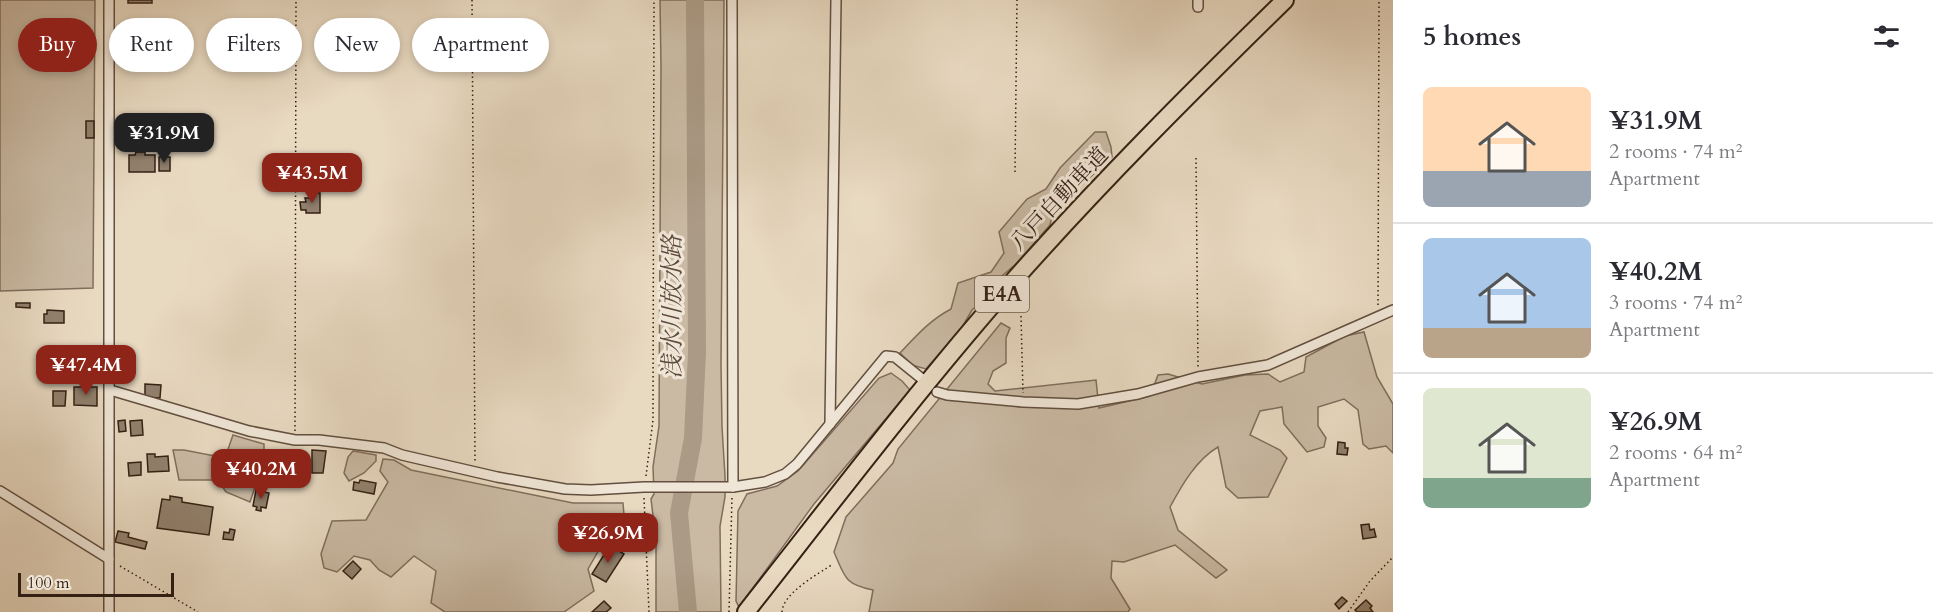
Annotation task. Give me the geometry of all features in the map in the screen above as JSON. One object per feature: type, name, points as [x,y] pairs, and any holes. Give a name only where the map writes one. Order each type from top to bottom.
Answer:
[{"type":"highway","name":"八戸自動車道","points":[[746,612],[900,418],[1013,282],[1090,196],[1285,0]]},
{"type":"highway","name":"八戸自動車道","points":[[756,612],[906,423],[1021,285],[1139,157],[1296,0]]},
{"type":"street","points":[[109,0],[109,612]]},
{"type":"street","points":[[732,0],[732,487]]},
{"type":"street","points":[[830,423],[836,0]]},
{"type":"street","points":[[937,392],[1023,402],[1078,404],[1138,394],[1198,377],[1268,365],[1393,310]]},
{"type":"street","points":[[110,390],[249,431],[295,440],[384,448],[402,455],[475,472],[565,489],[591,490],[644,487],[732,487],[765,482],[785,474],[797,464],[886,356],[895,357],[921,378]]},
{"type":"street","points":[[0,491],[109,559]]},
{"type":"path","points":[[295,440],[296,0]]},
{"type":"path","points":[[472,0],[475,472]]},
{"type":"path","points":[[649,612],[644,487],[653,420],[654,0]]},
{"type":"path","points":[[1015,172],[1017,0]]},
{"type":"path","points":[[1379,0],[1377,304],[1381,314]]},
{"type":"path","points":[[1196,158],[1198,377]]},
{"type":"path","points":[[1021,316],[1023,402]]},
{"type":"path","points":[[729,612],[732,487]]},
{"type":"path","points":[[1348,612],[1370,581],[1393,557]]},
{"type":"path","points":[[109,559],[198,612]]},
{"type":"path","points":[[782,612],[782,607],[791,593],[833,564]]},
{"type":"shaded area","points":[[0,0],[95,0],[95,18],[18,18],[18,72],[94,72],[93,288],[0,291]]},
{"type":"shaded area","points":[[660,0],[724,0],[721,364],[725,497],[720,526],[721,612],[656,612],[656,541],[651,499],[654,494],[653,467],[659,426]]},
{"type":"shaded area","points":[[1095,132],[1106,132],[1112,157],[1072,194],[1055,204],[1050,225],[1016,264],[997,280],[986,298],[972,310],[961,329],[926,369],[912,365],[900,353],[930,323],[951,309],[958,283],[991,272],[1004,253],[999,232],[1027,199],[1046,189],[1060,168]]},
{"type":"shaded area","points":[[1001,323],[1010,328],[1006,338],[1006,363],[993,371],[988,384],[995,391],[1096,380],[1099,408],[1150,396],[1158,375],[1168,374],[1202,384],[1245,375],[1268,374],[1280,382],[1304,372],[1306,357],[1345,336],[1364,332],[1377,377],[1393,404],[1393,453],[1386,446],[1369,449],[1363,444],[1358,410],[1344,399],[1318,407],[1318,426],[1326,438],[1324,447],[1307,452],[1284,424],[1282,407],[1260,411],[1250,435],[1280,450],[1287,458],[1268,497],[1238,498],[1226,487],[1218,447],[1196,466],[1170,507],[1178,530],[1227,570],[1216,578],[1175,545],[1124,562],[1112,561],[1111,578],[1130,609],[1128,612],[869,612],[873,590],[851,582],[834,552],[846,517],[893,463],[898,449]]},
{"type":"shaded area","points":[[891,373],[910,390],[814,504],[739,607],[736,601],[738,511],[747,494],[777,486],[798,471],[879,378]]},
{"type":"shaded area","points":[[233,435],[264,444],[264,488],[255,487],[250,502],[226,492],[218,480],[179,480],[173,450],[225,458]]},
{"type":"shaded area","points":[[353,451],[376,455],[376,461],[364,473],[349,481],[344,473],[348,457]]},
{"type":"shaded area","points":[[383,459],[394,460],[411,470],[573,503],[623,503],[625,527],[607,536],[588,569],[594,591],[564,612],[445,612],[431,603],[436,571],[414,556],[391,577],[379,570],[370,560],[354,556],[337,572],[324,568],[321,554],[332,521],[366,520],[388,482],[380,471]]},
{"type":"building","points":[[128,0],[152,0],[152,3],[128,3]]},
{"type":"building","points":[[86,121],[94,121],[94,138],[86,138]]},
{"type":"building","points":[[122,122],[134,122],[134,137],[122,137]]},
{"type":"building","points":[[137,124],[142,124],[142,137],[137,137]]},
{"type":"building","points":[[136,152],[155,155],[155,172],[129,172],[129,155],[135,155]]},
{"type":"building","points":[[159,157],[170,157],[170,171],[159,171]]},
{"type":"building","points":[[312,193],[320,193],[320,213],[306,213],[306,210],[301,210],[300,202],[306,202],[305,198],[312,198]]},
{"type":"building","points":[[16,303],[30,303],[30,308],[16,307]]},
{"type":"building","points":[[47,310],[64,311],[64,323],[44,323],[44,314],[47,314]]},
{"type":"building","points":[[145,384],[161,385],[160,398],[145,397]]},
{"type":"building","points":[[74,387],[97,387],[97,406],[74,405]]},
{"type":"building","points":[[53,391],[66,391],[65,406],[53,406]]},
{"type":"building","points":[[125,420],[126,431],[119,432],[118,421]]},
{"type":"building","points":[[142,420],[143,435],[131,436],[130,421]]},
{"type":"building","points":[[1338,442],[1345,443],[1345,448],[1348,448],[1347,455],[1337,454]]},
{"type":"building","points":[[312,450],[326,451],[323,473],[312,473]]},
{"type":"building","points":[[147,454],[155,454],[155,457],[168,456],[169,471],[148,472]]},
{"type":"building","points":[[141,462],[141,475],[129,476],[128,463]]},
{"type":"building","points":[[269,468],[283,468],[283,476],[268,475]]},
{"type":"building","points":[[360,480],[376,483],[374,494],[353,490],[354,482],[359,483]]},
{"type":"building","points":[[256,490],[269,493],[266,508],[261,507],[261,511],[256,510],[257,507],[253,506]]},
{"type":"building","points":[[170,496],[182,498],[182,502],[213,507],[209,535],[157,528],[162,499],[170,500]]},
{"type":"building","points":[[1369,524],[1370,530],[1374,529],[1376,537],[1363,539],[1361,525]]},
{"type":"building","points":[[230,529],[235,530],[233,540],[223,539],[224,532],[229,533]]},
{"type":"building","points":[[118,531],[129,533],[128,537],[147,542],[145,549],[115,542]]},
{"type":"building","points":[[610,545],[624,554],[606,582],[592,574]]},
{"type":"building","points":[[353,561],[361,569],[352,579],[343,571]]},
{"type":"building","points":[[1342,597],[1347,601],[1339,609],[1335,604]]},
{"type":"building","points":[[1366,600],[1372,606],[1370,608],[1373,612],[1357,612],[1355,610]]},
{"type":"building","points":[[604,601],[611,608],[606,612],[592,612]]},
{"type":"waterway","name":"浅水川放水路","points":[[688,612],[679,513],[693,438],[697,352],[695,0]]}]
